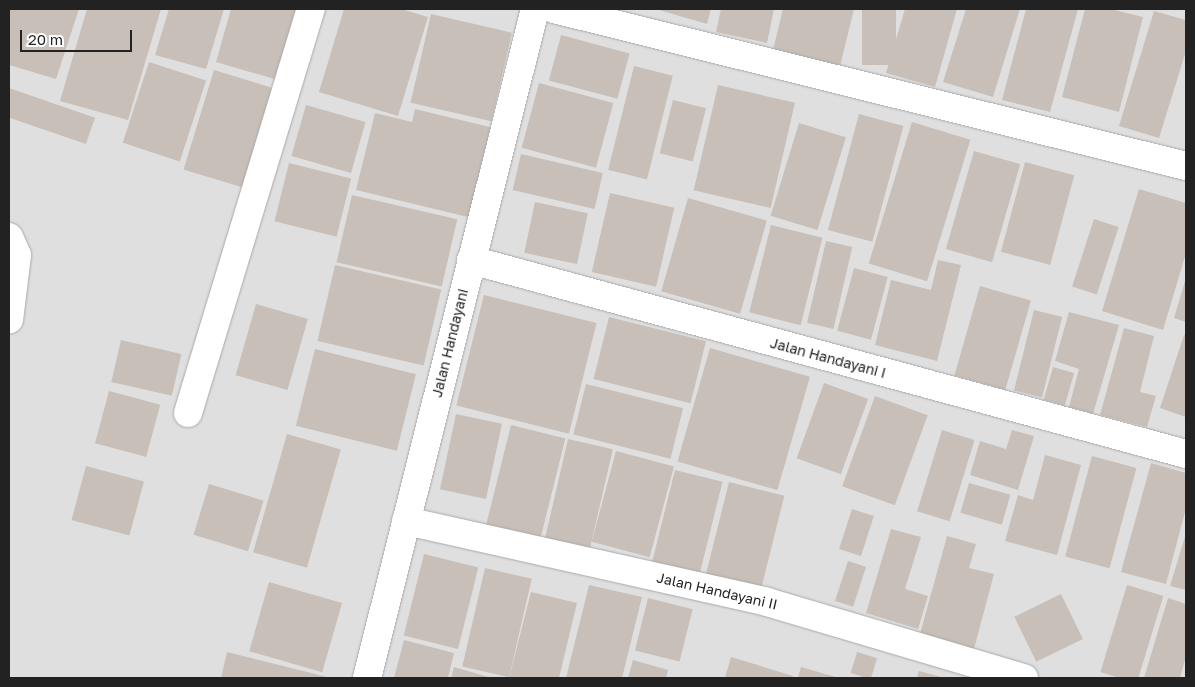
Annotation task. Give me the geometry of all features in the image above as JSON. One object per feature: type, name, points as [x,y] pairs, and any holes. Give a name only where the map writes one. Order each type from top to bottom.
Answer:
[{"type":"street","points":[[188,413],[311,9]]},
{"type":"street","name":"Jalan Handayani","points":[[367,678],[535,9]]},
{"type":"street","points":[[554,9],[1186,166]]},
{"type":"street","points":[[9,237],[17,255],[9,320]]},
{"type":"street","name":"Jalan Handayani I","points":[[471,260],[1186,454]]},
{"type":"street","name":"Jalan Handayani II","points":[[406,522],[767,602],[1024,678]]},
{"type":"shaded area","points":[[9,9],[1186,9],[1186,678],[9,678]]},
{"type":"building","points":[[9,9],[79,9],[56,79],[9,65]]},
{"type":"building","points":[[87,9],[161,9],[128,120],[60,101]]},
{"type":"building","points":[[169,9],[224,9],[206,69],[155,55]]},
{"type":"building","points":[[231,9],[301,9],[281,81],[216,62]]},
{"type":"building","points":[[344,9],[401,9],[428,17],[398,116],[319,92]]},
{"type":"building","points":[[656,9],[711,9],[707,24]]},
{"type":"building","points":[[721,9],[774,9],[767,43],[716,32]]},
{"type":"building","points":[[783,9],[854,9],[840,66],[773,50]]},
{"type":"building","points":[[862,9],[896,9],[896,65],[862,65]]},
{"type":"building","points":[[905,9],[957,9],[935,87],[886,73]]},
{"type":"building","points":[[966,9],[1020,9],[993,97],[943,82]]},
{"type":"building","points":[[1026,9],[1078,9],[1050,112],[1002,100]]},
{"type":"building","points":[[1085,9],[1110,9],[1143,17],[1119,112],[1062,97]]},
{"type":"building","points":[[1154,11],[1186,20],[1186,51],[1159,138],[1119,126]]},
{"type":"building","points":[[431,14],[512,33],[491,121],[411,103]]},
{"type":"building","points":[[561,35],[630,53],[617,99],[549,80]]},
{"type":"building","points":[[149,62],[206,81],[180,161],[123,143]]},
{"type":"building","points":[[634,66],[673,76],[647,179],[608,170]]},
{"type":"building","points":[[214,70],[273,88],[243,188],[184,169]]},
{"type":"building","points":[[539,83],[613,103],[596,168],[522,148]]},
{"type":"building","points":[[718,85],[795,103],[771,208],[694,190]]},
{"type":"building","points":[[9,88],[95,118],[86,144],[9,118]]},
{"type":"building","points":[[673,100],[706,108],[693,162],[660,153]]},
{"type":"building","points":[[306,105],[366,122],[351,173],[291,156]]},
{"type":"building","points":[[415,109],[494,128],[472,218],[356,190],[375,113],[412,122]]},
{"type":"building","points":[[859,114],[903,126],[872,242],[828,230]]},
{"type":"building","points":[[912,122],[970,140],[927,281],[869,264]]},
{"type":"building","points":[[799,123],[846,137],[817,230],[771,216]]},
{"type":"building","points":[[974,151],[1020,164],[992,262],[946,249]]},
{"type":"building","points":[[521,154],[603,173],[595,209],[513,190]]},
{"type":"building","points":[[1025,162],[1074,175],[1050,265],[1001,252]]},
{"type":"building","points":[[289,163],[351,178],[337,237],[274,221]]},
{"type":"building","points":[[1139,189],[1186,203],[1186,253],[1163,330],[1102,311]]},
{"type":"building","points":[[610,193],[674,208],[656,287],[592,272]]},
{"type":"building","points":[[352,195],[457,219],[442,287],[336,262]]},
{"type":"building","points":[[688,198],[767,221],[740,314],[661,291]]},
{"type":"building","points":[[535,202],[588,213],[577,264],[524,253]]},
{"type":"building","points":[[1094,219],[1119,227],[1097,295],[1072,287]]},
{"type":"building","points":[[771,225],[822,238],[801,325],[749,312]]},
{"type":"building","points":[[826,241],[852,247],[833,329],[807,323]]},
{"type":"building","points":[[938,260],[961,265],[937,361],[875,345],[891,280],[931,290]]},
{"type":"building","points":[[335,265],[441,290],[424,366],[317,341]]},
{"type":"building","points":[[854,268],[888,277],[871,340],[837,331]]},
{"type":"building","points":[[1186,278],[1186,322],[1174,318]]},
{"type":"building","points":[[980,286],[1031,301],[1005,390],[954,375]]},
{"type":"building","points":[[484,295],[597,323],[569,434],[456,406]]},
{"type":"building","points":[[256,304],[308,319],[288,390],[236,375]]},
{"type":"building","points":[[1034,310],[1062,317],[1042,398],[1014,391]]},
{"type":"building","points":[[1069,312],[1119,325],[1093,414],[1069,407],[1079,369],[1055,361]]},
{"type":"building","points":[[609,317],[706,341],[691,403],[594,379]]},
{"type":"building","points":[[1124,328],[1154,336],[1140,392],[1156,396],[1147,427],[1100,415]]},
{"type":"building","points":[[1184,335],[1186,336],[1186,417],[1160,408]]},
{"type":"building","points":[[121,340],[181,354],[172,396],[111,382]]},
{"type":"building","points":[[710,348],[810,377],[777,490],[677,461]]},
{"type":"building","points":[[315,349],[416,374],[397,451],[296,426]]},
{"type":"building","points":[[1053,367],[1074,373],[1065,406],[1044,400]]},
{"type":"building","points":[[824,383],[868,399],[841,474],[797,458]]},
{"type":"building","points":[[586,384],[683,408],[670,459],[573,434]]},
{"type":"building","points":[[109,391],[160,405],[146,457],[95,443]]},
{"type":"building","points":[[875,396],[928,415],[895,505],[842,486]]},
{"type":"building","points":[[456,414],[502,424],[486,499],[440,489]]},
{"type":"building","points":[[511,425],[565,439],[540,540],[486,527]]},
{"type":"building","points":[[942,430],[975,440],[950,521],[917,511]]},
{"type":"building","points":[[1012,430],[1034,436],[1018,490],[970,475],[980,441],[1006,449]]},
{"type":"building","points":[[287,434],[341,449],[307,568],[253,552]]},
{"type":"building","points":[[568,439],[613,449],[589,551],[545,540]]},
{"type":"building","points":[[616,451],[674,467],[650,557],[592,542]]},
{"type":"building","points":[[1045,455],[1081,465],[1057,555],[1005,541],[1018,495],[1033,500]]},
{"type":"building","points":[[1092,456],[1136,468],[1110,568],[1065,556]]},
{"type":"building","points":[[1151,463],[1186,473],[1186,508],[1166,584],[1121,572]]},
{"type":"building","points":[[86,466],[144,482],[129,536],[72,520]]},
{"type":"building","points":[[675,470],[723,482],[700,574],[652,562]]},
{"type":"building","points":[[729,482],[784,496],[761,590],[706,576]]},
{"type":"building","points":[[969,483],[1010,495],[1002,525],[960,513]]},
{"type":"building","points":[[209,484],[264,501],[248,551],[194,535]]},
{"type":"building","points":[[852,509],[874,516],[861,556],[839,549]]},
{"type":"building","points":[[891,529],[921,537],[905,589],[928,596],[918,629],[866,613]]},
{"type":"building","points":[[1186,533],[1186,590],[1170,586]]},
{"type":"building","points":[[947,536],[976,544],[969,568],[994,574],[974,649],[920,634]]},
{"type":"building","points":[[424,554],[478,568],[458,649],[404,636]]},
{"type":"building","points":[[848,561],[866,567],[853,607],[835,601]]},
{"type":"building","points":[[485,568],[532,579],[509,677],[462,666]]},
{"type":"building","points":[[269,582],[342,603],[322,672],[249,651]]},
{"type":"building","points":[[589,585],[642,597],[622,678],[566,678]]},
{"type":"building","points":[[1127,585],[1163,596],[1138,678],[1120,678],[1100,672]]},
{"type":"building","points":[[531,592],[577,603],[559,678],[509,678]]},
{"type":"building","points":[[1061,594],[1083,639],[1036,662],[1014,617]]},
{"type":"building","points":[[648,598],[693,609],[680,662],[635,650]]},
{"type":"building","points":[[1168,598],[1186,604],[1186,656],[1180,678],[1144,678]]},
{"type":"building","points":[[404,640],[454,653],[448,678],[394,678]]},
{"type":"building","points":[[227,652],[331,678],[221,678]]},
{"type":"building","points":[[857,652],[877,658],[871,678],[851,673]]},
{"type":"building","points":[[731,657],[793,676],[792,678],[725,678]]},
{"type":"building","points":[[633,660],[668,670],[666,678],[628,678]]},
{"type":"building","points":[[454,667],[492,678],[451,678]]},
{"type":"building","points":[[801,667],[839,678],[798,678]]},
{"type":"building","points":[[919,671],[945,678],[917,678]]}]
